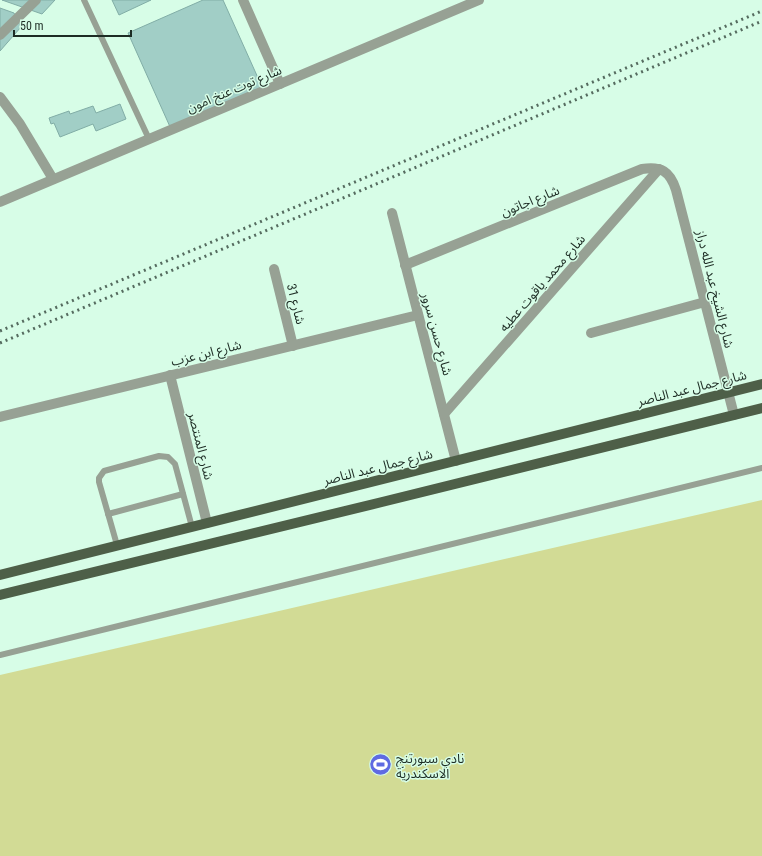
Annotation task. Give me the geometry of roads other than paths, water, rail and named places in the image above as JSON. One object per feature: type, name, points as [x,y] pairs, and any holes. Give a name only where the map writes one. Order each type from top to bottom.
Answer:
[{"type":"main road","name":"شارع جمال عبد الناصر","points":[[0,574],[762,384]]},
{"type":"main road","points":[[0,595],[762,408]]},
{"type":"street","points":[[0,35],[36,0]]},
{"type":"street","points":[[242,0],[280,84]]},
{"type":"street","name":"شارع توت عنخ امون","points":[[0,202],[479,0]]},
{"type":"street","points":[[0,97],[20,124],[53,179]]},
{"type":"street","name":"شارع اجاتون","points":[[405,265],[642,169],[652,168],[662,171]]},
{"type":"street","name":"شارع الشيخ عبد الله دراز","points":[[662,171],[673,180],[676,190],[734,415]]},
{"type":"street","name":"شارع محمد ياقوت عطيه","points":[[444,414],[662,171]]},
{"type":"street","name":"شارع حسن سرور","points":[[392,213],[456,461]]},
{"type":"street","name":"شارع 31","points":[[274,269],[293,346]]},
{"type":"street","points":[[591,334],[705,302]]},
{"type":"street","name":"شارع ابن عزب","points":[[0,417],[418,315]]},
{"type":"street","name":"شارع المنتصر","points":[[170,375],[207,523]]},
{"type":"lane","points":[[84,0],[149,139]]},
{"type":"lane","points":[[117,545],[99,482],[101,474],[104,471],[159,456],[168,457],[175,464],[192,527]]},
{"type":"lane","points":[[0,655],[762,468]]},
{"type":"lane","points":[[108,514],[183,494]]},
{"type":"railway","points":[[0,331],[762,11]]},
{"type":"railway","points":[[0,343],[762,21]]},
{"type":"place","name":"نادي سبورتنج الاسكندرية","points":[[381,765]]}]
